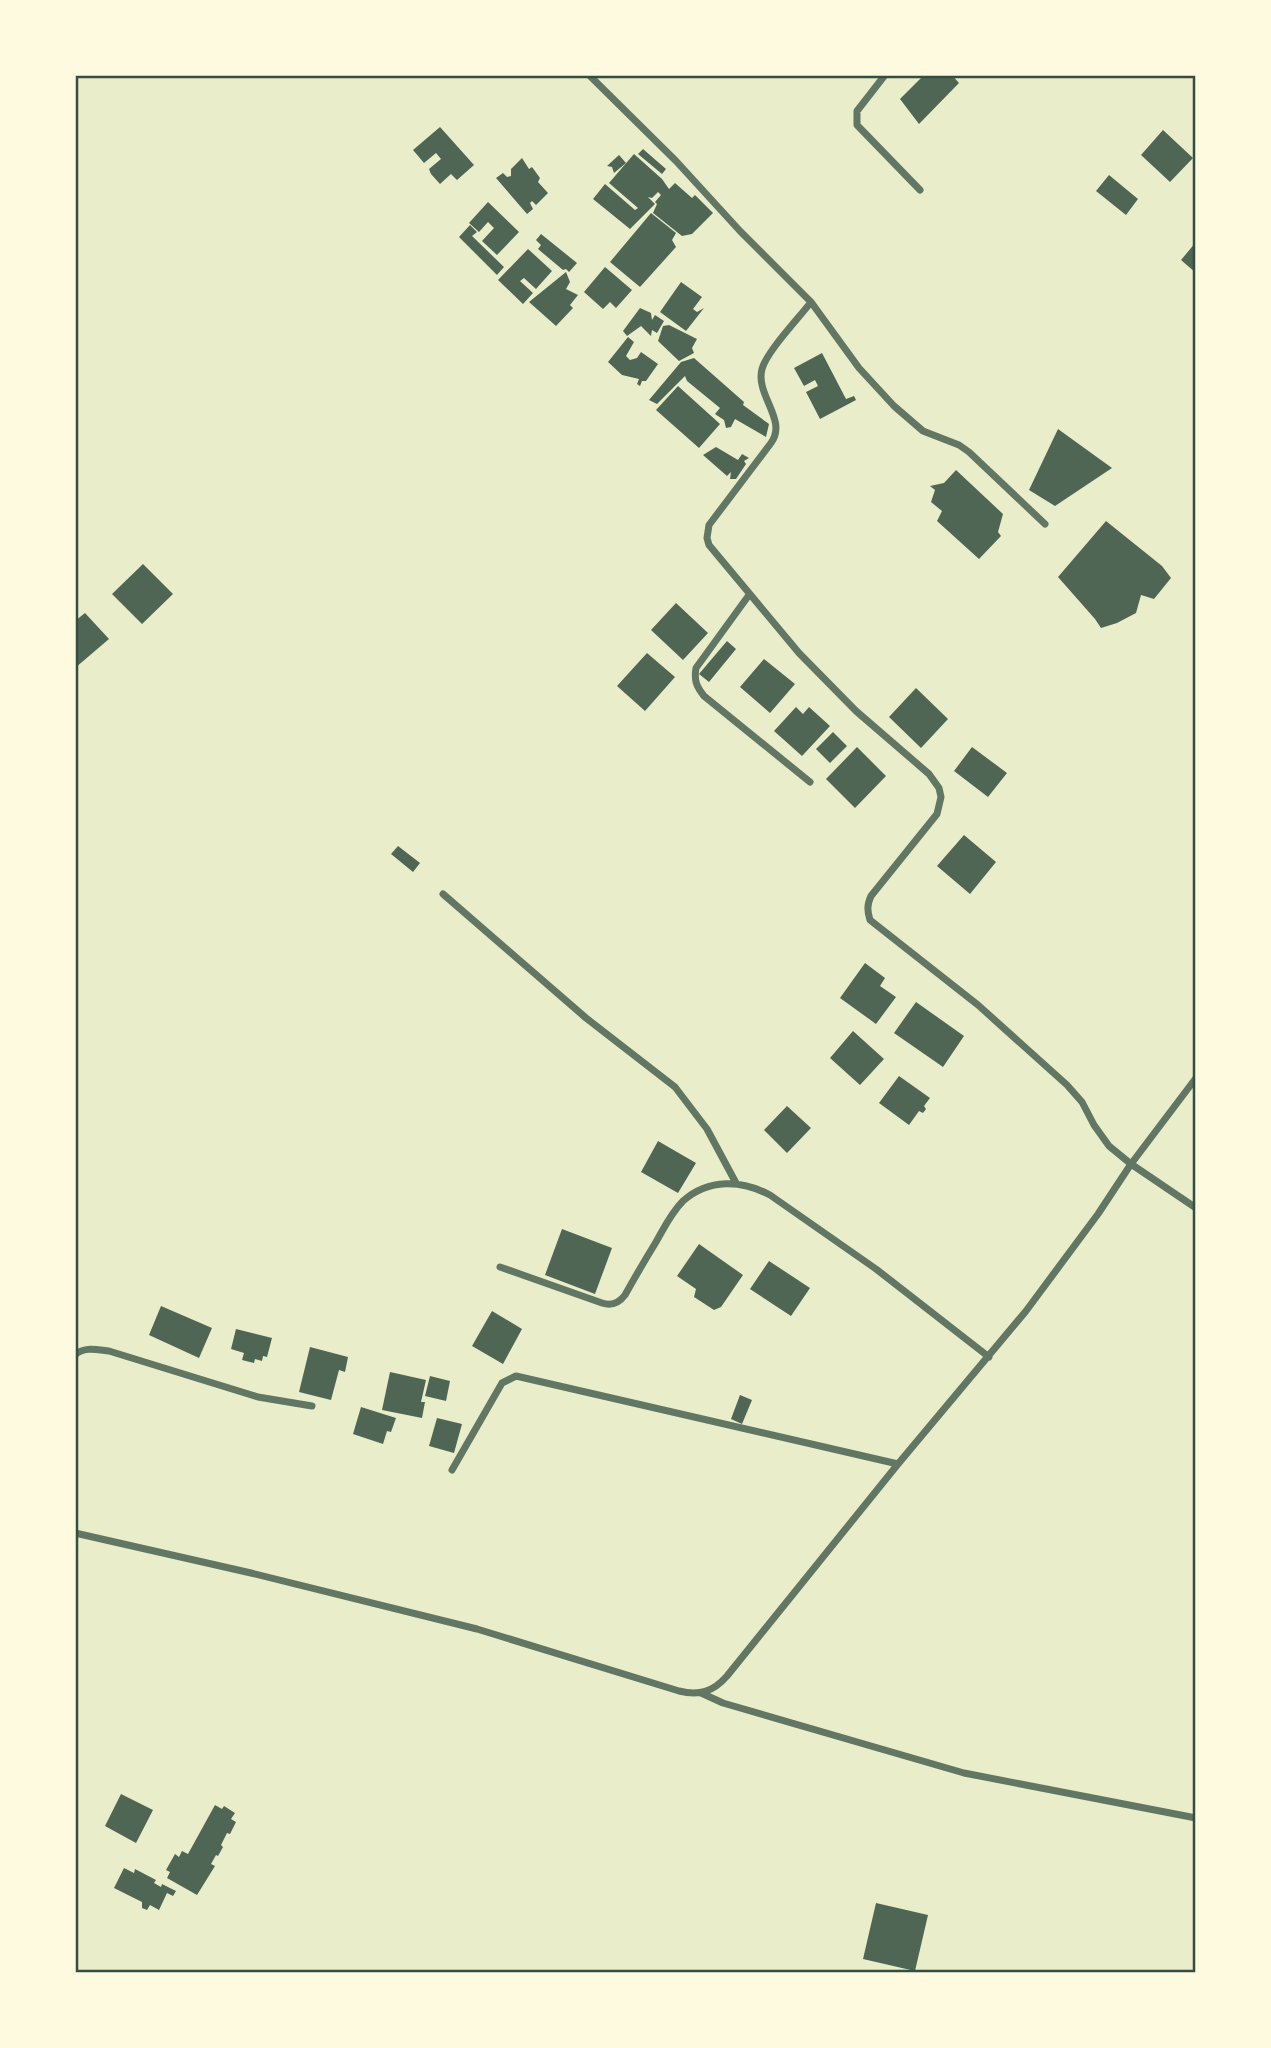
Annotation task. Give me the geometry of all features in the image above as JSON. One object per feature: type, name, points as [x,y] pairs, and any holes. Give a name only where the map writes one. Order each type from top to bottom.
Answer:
[{"type":"street","points":[[589,75],[811,302],[859,368],[894,406],[923,431],[959,445],[969,452],[1045,524]]},
{"type":"street","points":[[885,75],[857,111],[857,125],[920,190]]},
{"type":"street","points":[[811,302],[768,358],[762,370],[763,390],[776,426],[775,438],[712,520],[707,532],[709,545],[827,683],[929,774],[939,788],[941,797],[937,814],[871,895],[867,903],[870,920],[978,1005],[1067,1085],[1082,1102],[1101,1136],[1110,1146],[1131,1164],[1196,1208]]},
{"type":"street","points":[[749,595],[696,668],[697,688],[810,782]]},
{"type":"street","points":[[443,894],[586,1018],[674,1087],[707,1129],[736,1183]]},
{"type":"street","points":[[700,1693],[711,1690],[727,1676],[898,1464],[989,1357],[1063,1263],[1131,1164],[1196,1078]]},
{"type":"street","points":[[500,1267],[601,1303],[617,1302],[625,1295],[672,1215],[684,1200],[699,1190],[717,1184],[754,1186],[876,1269],[989,1357]]},
{"type":"street","points":[[75,1355],[88,1349],[109,1350],[258,1397],[312,1406]]},
{"type":"street","points":[[452,1470],[502,1383],[516,1376],[898,1464]]},
{"type":"street","points":[[75,1534],[377,1603],[477,1629],[679,1691],[700,1693],[723,1703],[964,1773],[1196,1818]]},
{"type":"building","points":[[924,75],[952,75],[959,83],[919,124],[900,99]]},
{"type":"building","points":[[440,127],[474,165],[457,180],[451,174],[440,184],[429,169],[441,159],[436,153],[424,163],[413,150]]},
{"type":"building","points":[[1163,130],[1193,158],[1170,182],[1141,155]]},
{"type":"building","points":[[643,149],[666,169],[662,174],[638,154]]},
{"type":"building","points":[[634,154],[662,179],[669,189],[675,183],[692,198],[695,195],[713,213],[692,234],[682,236],[653,213],[657,204],[655,202],[661,195],[658,192],[652,198],[648,197],[655,204],[630,229],[593,199],[605,184],[635,210],[638,208],[609,183]]},
{"type":"building","points":[[619,155],[626,163],[614,173],[612,167],[607,166]]},
{"type":"building","points":[[522,158],[529,169],[532,167],[540,178],[538,182],[548,193],[536,205],[532,201],[530,203],[533,209],[527,214],[496,178],[503,173],[507,177],[511,176],[511,169]]},
{"type":"building","points":[[1109,175],[1138,199],[1126,215],[1096,191]]},
{"type":"building","points":[[488,202],[519,232],[497,255],[482,241],[494,228],[488,222],[479,232],[469,223]]},
{"type":"building","points":[[651,213],[676,233],[672,240],[676,247],[640,287],[610,262]]},
{"type":"building","points":[[470,225],[477,232],[472,236],[504,267],[497,275],[459,237]]},
{"type":"building","points":[[541,234],[577,263],[569,272],[538,249],[541,245],[536,240]]},
{"type":"building","points":[[1196,242],[1196,273],[1181,260]]},
{"type":"building","points":[[528,249],[552,271],[536,289],[524,278],[520,281],[533,293],[523,304],[498,280]]},
{"type":"building","points":[[605,267],[632,290],[616,308],[610,302],[603,309],[584,292]]},
{"type":"building","points":[[566,272],[570,282],[566,289],[578,295],[570,305],[573,308],[556,326],[529,302]]},
{"type":"building","points":[[681,282],[702,297],[693,309],[697,312],[704,308],[686,331],[660,312]]},
{"type":"building","points":[[640,308],[651,313],[652,320],[655,315],[664,321],[657,333],[652,330],[651,336],[641,326],[627,336],[623,331]]},
{"type":"building","points":[[669,325],[697,339],[692,348],[694,353],[679,361],[658,341],[663,326]]},
{"type":"building","points":[[628,337],[634,342],[626,356],[630,360],[637,358],[641,352],[658,364],[640,386],[637,384],[639,379],[622,375],[608,362]]},
{"type":"building","points":[[822,353],[846,399],[854,396],[856,400],[820,419],[806,392],[818,386],[815,380],[804,386],[794,368]]},
{"type":"building","points":[[694,358],[744,402],[743,405],[769,424],[766,437],[735,419],[731,427],[726,428],[724,420],[715,414],[720,408],[687,381],[685,376],[657,404],[649,400],[681,362]]},
{"type":"building","points":[[678,386],[720,424],[699,448],[656,410]]},
{"type":"building","points":[[1058,429],[1112,468],[1055,506],[1029,490]]},
{"type":"building","points":[[716,447],[738,460],[742,454],[749,458],[744,461],[746,464],[736,479],[730,479],[731,472],[727,476],[703,455]]},
{"type":"building","points":[[956,470],[1003,514],[998,532],[1001,536],[979,559],[937,521],[942,511],[931,502],[935,490],[930,486],[944,483]]},
{"type":"building","points":[[1106,521],[1162,566],[1171,578],[1154,599],[1141,595],[1136,613],[1101,628],[1058,577]]},
{"type":"building","points":[[143,564],[173,594],[142,624],[112,594]]},
{"type":"building","points":[[676,603],[708,633],[683,660],[651,630]]},
{"type":"building","points":[[85,613],[109,639],[75,668],[75,621]]},
{"type":"building","points":[[727,641],[736,649],[709,682],[699,674]]},
{"type":"building","points":[[647,653],[675,677],[645,711],[617,686]]},
{"type":"building","points":[[764,659],[795,684],[770,713],[740,687]]},
{"type":"building","points":[[916,688],[948,719],[921,748],[889,717]]},
{"type":"building","points":[[796,707],[803,714],[809,707],[830,726],[802,756],[774,731]]},
{"type":"building","points":[[833,732],[847,746],[830,763],[816,749]]},
{"type":"building","points":[[857,747],[886,776],[855,808],[826,779]]},
{"type":"building","points":[[972,747],[1007,773],[988,797],[954,771]]},
{"type":"building","points":[[964,835],[996,862],[970,894],[937,866]]},
{"type":"building","points":[[398,846],[420,863],[413,872],[391,854]]},
{"type":"building","points":[[865,963],[885,978],[880,986],[896,997],[876,1024],[840,998]]},
{"type":"building","points":[[916,1002],[964,1036],[943,1067],[894,1033]]},
{"type":"building","points":[[853,1031],[884,1059],[860,1085],[830,1058]]},
{"type":"building","points":[[899,1076],[930,1098],[923,1113],[919,1111],[909,1125],[879,1103]]},
{"type":"building","points":[[787,1106],[811,1128],[787,1153],[764,1130]]},
{"type":"building","points":[[658,1141],[696,1163],[678,1193],[641,1172]]},
{"type":"building","points":[[562,1229],[612,1248],[595,1294],[545,1275]]},
{"type":"building","points":[[699,1244],[743,1275],[721,1307],[714,1310],[694,1297],[696,1289],[677,1276]]},
{"type":"building","points":[[769,1261],[810,1288],[791,1316],[750,1289]]},
{"type":"building","points":[[161,1306],[212,1328],[199,1358],[149,1335]]},
{"type":"building","points":[[492,1311],[522,1329],[503,1364],[472,1346]]},
{"type":"building","points":[[236,1329],[272,1338],[267,1357],[263,1356],[262,1361],[255,1359],[254,1363],[242,1360],[244,1353],[231,1349]]},
{"type":"building","points":[[310,1347],[348,1357],[345,1372],[339,1370],[331,1400],[299,1392]]},
{"type":"building","points":[[390,1372],[426,1380],[421,1402],[425,1402],[422,1418],[382,1410]]},
{"type":"building","points":[[430,1376],[450,1381],[446,1401],[425,1396]]},
{"type":"building","points":[[740,1395],[752,1400],[742,1424],[731,1419]]},
{"type":"building","points":[[361,1407],[396,1418],[391,1432],[387,1431],[383,1444],[353,1434]]},
{"type":"building","points":[[437,1418],[462,1424],[454,1453],[429,1446]]},
{"type":"building","points":[[121,1794],[153,1810],[136,1843],[105,1826]]},
{"type":"building","points":[[215,1805],[222,1809],[224,1806],[235,1813],[231,1819],[236,1822],[230,1834],[227,1833],[221,1845],[223,1847],[211,1864],[215,1866],[197,1895],[167,1878],[170,1872],[166,1870],[175,1854],[179,1857],[182,1851],[188,1854]]},
{"type":"building","points":[[124,1868],[134,1873],[135,1869],[156,1880],[154,1883],[161,1887],[162,1884],[176,1891],[173,1896],[167,1893],[159,1910],[150,1905],[147,1910],[142,1908],[142,1902],[114,1888]]},
{"type":"building","points":[[876,1903],[928,1915],[915,1971],[863,1959]]}]
